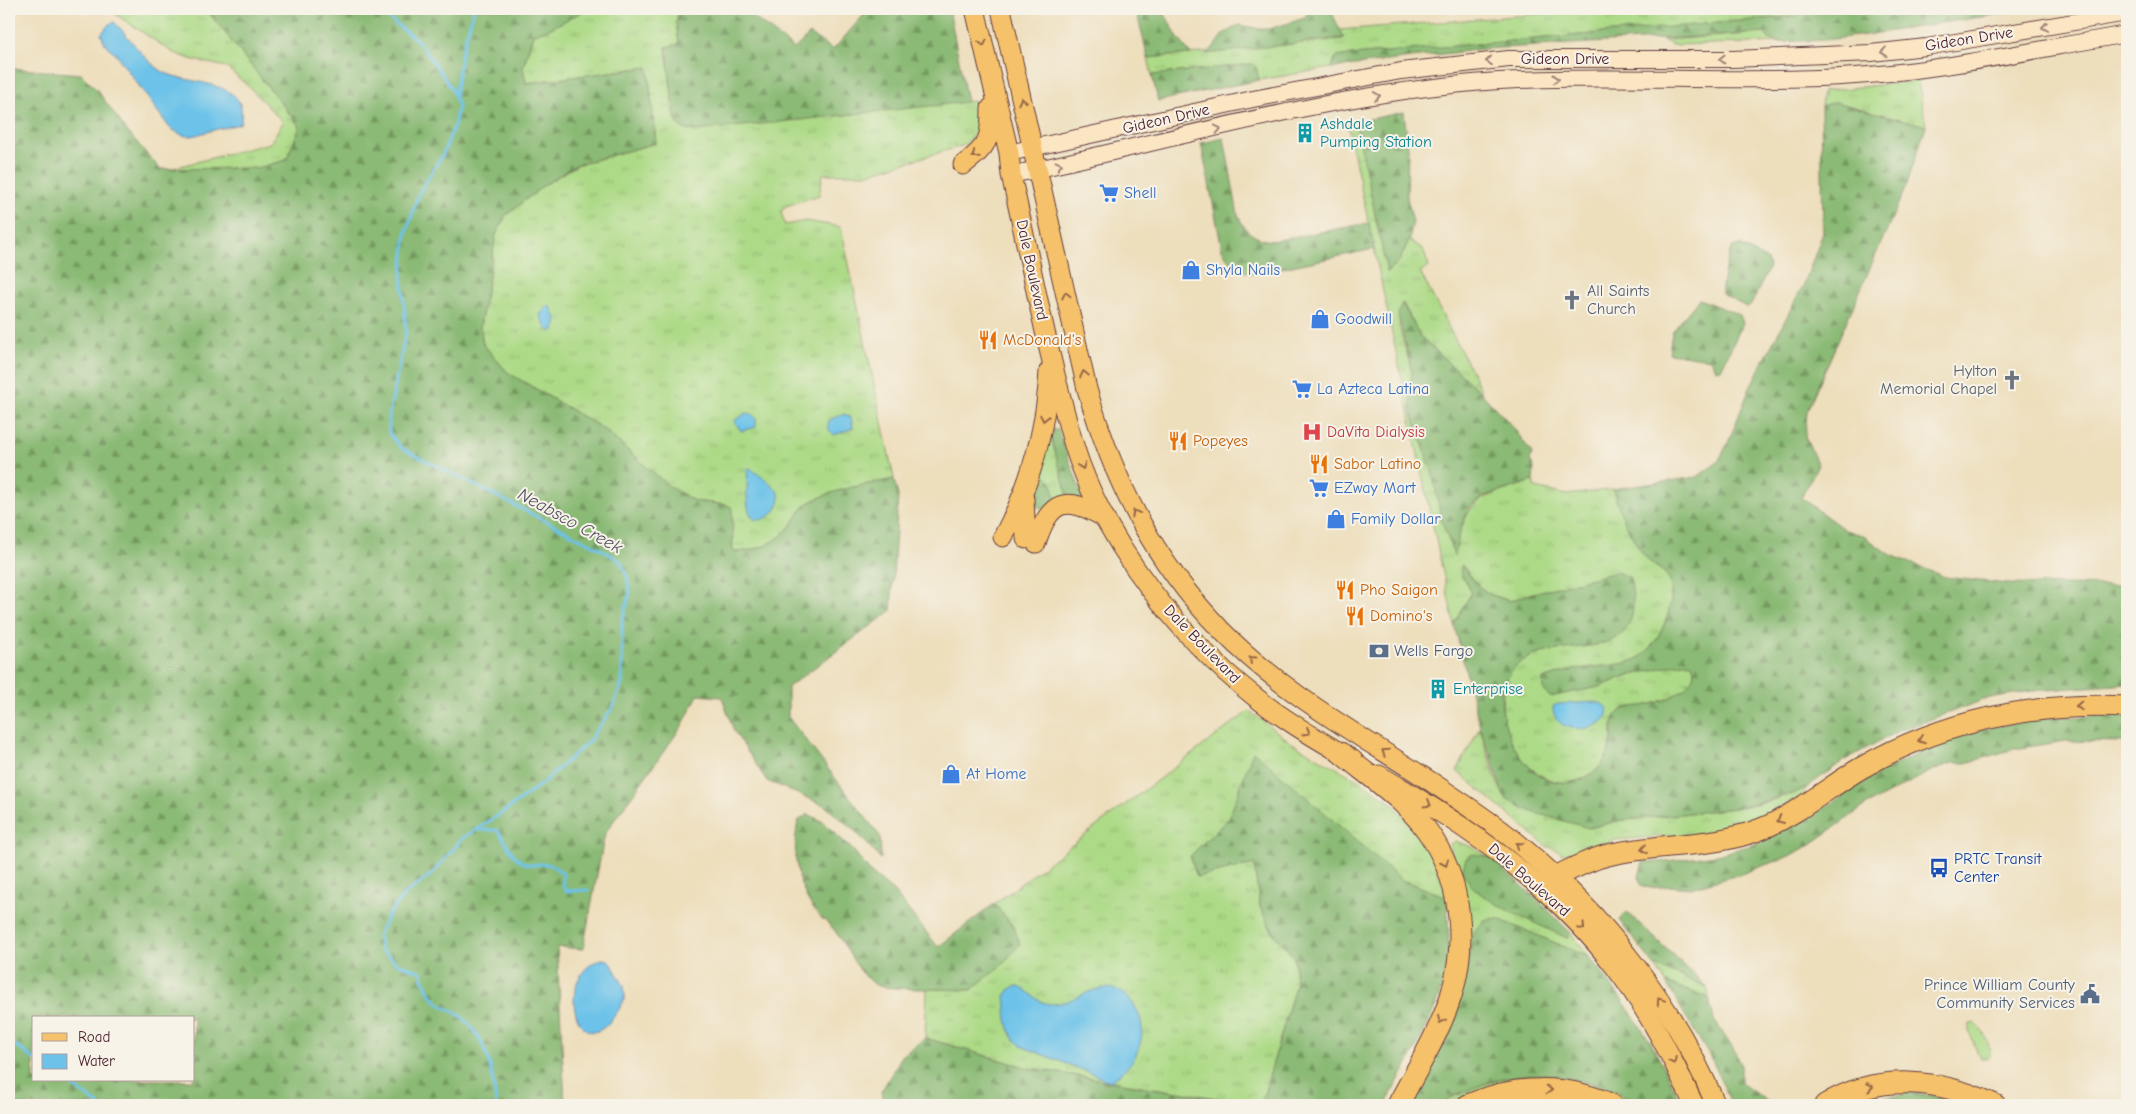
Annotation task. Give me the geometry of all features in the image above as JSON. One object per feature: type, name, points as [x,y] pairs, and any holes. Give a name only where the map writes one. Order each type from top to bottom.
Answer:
[{"type":"highway","points":[[1555,877],[1606,855],[1732,838],[1760,830],[1811,803],[1859,770],[1885,755],[1953,728],[2015,712],[2095,705],[2127,707]]},
{"type":"highway","points":[[1341,753],[1400,801],[1428,831],[1446,865],[1458,907],[1460,955],[1451,996],[1442,1018],[1398,1105]]},
{"type":"highway","points":[[1825,1105],[1855,1090],[1894,1083],[1932,1084],[1956,1090],[1994,1105]]},
{"type":"highway","points":[[1468,1105],[1498,1095],[1538,1089],[1558,1090],[1584,1095],[1612,1105]]},
{"type":"main road","name":"Dale Boulevard","points":[[975,9],[1009,153],[1049,352],[1081,465],[1105,518],[1146,581],[1204,650],[1227,673],[1273,710],[1341,753],[1431,805],[1479,838],[1535,882],[1562,907],[1615,967],[1636,997],[1674,1062],[1694,1105]]},
{"type":"main road","name":"Dale Boulevard","points":[[1001,9],[1087,389],[1100,433],[1131,506],[1152,544],[1171,572],[1222,632],[1255,662],[1303,698],[1488,821],[1518,844],[1555,877],[1603,926],[1646,979],[1691,1052],[1716,1105]]},
{"type":"main road","name":"Gideon Drive","points":[[1009,153],[1336,82],[1457,64],[1509,60],[1743,59],[1871,54],[1926,47],[2127,13]]},
{"type":"main road","name":"Gideon Drive","points":[[1012,175],[1277,115],[1406,91],[1462,84],[1541,79],[1607,77],[1773,80],[1844,77],[1952,64],[2127,34]]},
{"type":"main road","points":[[963,165],[980,152],[989,139],[991,129],[991,77]]},
{"type":"main road","points":[[1003,537],[1024,490],[1045,415],[1049,352]]},
{"type":"main road","points":[[1024,490],[1031,541],[1046,518],[1056,508],[1063,505],[1080,505],[1105,518]]},
{"type":"green space","points":[[108,9],[206,9],[300,127],[287,160],[257,168],[169,169],[270,143],[283,122],[249,87],[226,67],[190,59],[172,52]]},
{"type":"green space","points":[[206,9],[587,9],[551,28],[533,34],[523,68],[526,83],[648,67],[656,143],[576,165],[544,185],[505,216],[496,235],[480,326],[483,344],[507,372],[602,428],[670,487],[694,501],[727,505],[732,508],[733,552],[759,548],[774,541],[786,531],[804,507],[819,498],[851,488],[894,479],[898,496],[891,611],[788,687],[788,717],[880,836],[881,859],[855,831],[824,805],[767,781],[734,731],[722,697],[698,695],[682,726],[605,833],[583,949],[557,947],[565,1105],[9,1105],[9,68],[81,74],[97,90],[126,130],[160,169],[257,168],[286,160],[300,127]]},
{"type":"green space","points":[[586,9],[676,9],[679,44],[666,47],[675,118],[975,101],[979,128],[965,145],[866,174],[823,174],[819,195],[786,206],[781,212],[785,225],[806,221],[841,227],[894,479],[829,494],[809,503],[786,531],[773,541],[758,548],[732,552],[727,505],[694,501],[670,488],[602,428],[507,372],[483,344],[480,327],[496,235],[505,216],[544,185],[577,165],[656,143],[648,67],[526,83],[523,68],[533,34],[551,28]]},
{"type":"green space","points":[[676,9],[743,9],[794,49],[810,34],[833,50],[869,9],[949,9],[967,102],[696,131],[685,129],[678,125],[675,118],[666,47],[679,44]]},
{"type":"green space","points":[[1136,9],[1162,9],[1178,38],[1191,54],[1148,58]]},
{"type":"green space","points":[[1309,9],[1330,9],[1344,38],[1206,54],[1223,34],[1239,25],[1269,29],[1305,18]]},
{"type":"green space","points":[[1604,9],[1797,9],[1798,16],[1336,57],[1331,68],[1259,80],[1256,68],[1252,64],[1152,75],[1148,58],[1343,39],[1339,30]]},
{"type":"green space","points":[[1797,9],[2032,9],[1824,40],[1777,42],[1769,39],[1765,33],[1483,49],[1331,68],[1336,57],[1797,16]]},
{"type":"green space","points":[[1765,33],[1769,39],[1789,42],[1672,45],[1663,40]]},
{"type":"green space","points":[[1252,64],[1256,67],[1259,80],[1158,101],[1152,75]]},
{"type":"green space","points":[[1918,81],[1926,126],[1835,102],[1821,106],[1823,91]]},
{"type":"green space","points":[[1835,102],[1926,126],[1907,184],[1807,411],[1805,437],[1818,465],[1801,498],[1845,530],[1862,535],[1891,555],[1945,577],[2007,584],[2127,586],[2127,684],[2032,691],[1989,698],[1896,732],[1843,761],[1807,787],[1792,794],[1735,808],[1617,821],[1589,828],[1532,812],[1507,800],[1502,791],[1480,727],[1454,624],[1472,592],[1461,575],[1461,565],[1479,587],[1491,595],[1510,601],[1529,594],[1617,572],[1630,578],[1633,610],[1625,630],[1609,641],[1542,653],[1522,661],[1508,677],[1503,687],[1502,708],[1506,726],[1513,743],[1523,759],[1535,772],[1550,780],[1567,783],[1591,775],[1599,768],[1607,755],[1612,739],[1614,718],[1619,712],[1626,708],[1648,705],[1667,699],[1688,685],[1694,672],[1692,664],[1687,662],[1623,677],[1599,687],[1550,697],[1542,685],[1543,679],[1569,671],[1629,662],[1640,657],[1658,637],[1669,611],[1671,594],[1669,579],[1649,561],[1632,537],[1613,489],[1697,477],[1718,462],[1728,443],[1751,385],[1804,284],[1823,233],[1821,106]]},
{"type":"green space","points":[[1404,112],[1408,148],[1407,198],[1413,222],[1409,240],[1399,262],[1387,272],[1356,122]]},
{"type":"green space","points":[[1347,122],[1356,122],[1387,272],[1399,262],[1409,240],[1423,249],[1429,267],[1420,272],[1482,394],[1420,336],[1403,303],[1399,326],[1412,372],[1410,391],[1411,411],[1432,471],[1441,518],[1454,554],[1465,519],[1471,509],[1478,502],[1499,492],[1533,481],[1535,488],[1567,495],[1613,489],[1623,516],[1644,555],[1668,576],[1671,594],[1666,620],[1658,637],[1640,657],[1629,662],[1573,670],[1543,679],[1584,690],[1654,669],[1687,662],[1692,664],[1694,674],[1690,683],[1682,691],[1659,702],[1625,708],[1613,723],[1611,745],[1607,757],[1601,766],[1579,780],[1558,782],[1538,774],[1522,758],[1509,738],[1503,714],[1503,691],[1515,666],[1530,657],[1552,651],[1630,578],[1617,572],[1529,594],[1510,601],[1491,595],[1479,587],[1462,565],[1461,575],[1472,592],[1454,624]]},
{"type":"green space","points":[[1224,138],[1238,215],[1251,234],[1272,241],[1369,223],[1374,249],[1253,274],[1242,271],[1234,266],[1222,249],[1201,143]]},
{"type":"green space","points":[[1740,245],[1767,260],[1769,267],[1751,305],[1746,307],[1722,294],[1723,278],[1730,251],[1732,247]]},
{"type":"green space","points":[[1699,299],[1740,315],[1743,323],[1721,369],[1716,370],[1710,359],[1669,353],[1672,332]]},
{"type":"green space","points":[[1402,303],[1420,336],[1482,394],[1512,426],[1532,453],[1530,460],[1534,468],[1533,481],[1485,496],[1470,507],[1462,524],[1454,556],[1441,518],[1432,471],[1411,411],[1410,391],[1412,372],[1398,314]]},
{"type":"green space","points":[[1052,429],[1058,430],[1084,500],[1069,500],[1049,431]]},
{"type":"green space","points":[[1049,431],[1069,500],[1055,502],[1037,469]]},
{"type":"green space","points":[[1037,469],[1049,479],[1054,492],[1055,502],[1046,510],[1030,502]]},
{"type":"green space","points":[[1249,711],[1292,743],[1358,780],[1397,808],[1432,853],[1447,897],[1402,880],[1253,752],[1229,818],[1190,856],[1197,877],[1254,864],[1260,907],[1273,933],[1294,957],[1296,983],[1261,1105],[1028,1068],[925,1038],[927,989],[972,990],[1014,927],[994,904]]},
{"type":"green space","points":[[2127,716],[2127,742],[2066,741],[2014,749],[1966,763],[1953,763],[1935,769],[1865,806],[1792,855],[1741,874],[1690,888],[1671,886],[1650,888],[1641,885],[1639,876],[1643,862],[1659,862],[1717,855],[1759,843],[1809,817],[1884,770],[1953,737],[2047,717]]},
{"type":"green space","points":[[1480,727],[1494,774],[1507,800],[1589,828],[1617,821],[1735,808],[1770,801],[1807,787],[1800,797],[1753,822],[1698,834],[1614,840],[1579,853],[1561,854],[1559,851],[1546,846],[1457,771]]},
{"type":"green space","points":[[1253,751],[1402,880],[1447,897],[1448,951],[1442,987],[1421,1039],[1385,1105],[1261,1105],[1296,983],[1294,957],[1273,933],[1260,907],[1254,864],[1197,877],[1190,856],[1229,818]]},
{"type":"green space","points":[[808,814],[823,822],[854,851],[871,873],[894,892],[938,947],[994,904],[1014,927],[1020,944],[1002,965],[971,990],[906,989],[876,985],[859,969],[835,931],[816,912],[804,891],[797,869],[795,845],[798,821]]},
{"type":"green space","points":[[1455,841],[1490,857],[1469,855],[1466,859],[1463,871],[1480,893],[1567,938],[1570,932],[1589,957],[1498,919],[1488,920],[1481,925],[1472,939],[1465,978],[1458,875],[1450,847],[1450,844]]},
{"type":"green space","points":[[1473,854],[1490,857],[1570,932],[1567,938],[1501,907],[1478,892],[1462,871],[1466,859]]},
{"type":"green space","points":[[1627,912],[1707,987],[1655,966],[1619,920]]},
{"type":"green space","points":[[1498,919],[1589,957],[1618,994],[1650,1041],[1683,1105],[1641,1105],[1622,1094],[1598,1084],[1548,1074],[1521,1075],[1489,1082],[1456,1095],[1439,1105],[1406,1105],[1465,978],[1473,935],[1484,920]]},
{"type":"green space","points":[[1655,966],[1707,987],[1709,998],[1666,983]]},
{"type":"green space","points":[[1666,983],[1709,998],[1714,1020],[1734,1050],[1741,1066],[1741,1083],[1772,1105],[1732,1105],[1713,1062]]},
{"type":"green space","points":[[1974,1023],[1980,1028],[1987,1043],[1990,1057],[1987,1059],[1980,1058],[1969,1031],[1969,1025]]},
{"type":"green space","points":[[925,1038],[1028,1068],[1257,1105],[886,1105],[881,1092],[902,1056]]},
{"type":"green space","points":[[1548,1074],[1596,1085],[1641,1105],[1634,1105],[1614,1095],[1473,1092],[1447,1105],[1439,1105],[1478,1086],[1491,1082]]},
{"type":"green space","points":[[1911,1093],[1934,1095],[1966,1105],[1851,1105],[1875,1098]]},
{"type":"green space","points":[[1529,1096],[1593,1105],[1484,1105]]},
{"type":"water","points":[[114,22],[147,59],[160,70],[180,78],[205,83],[228,91],[236,98],[241,107],[241,123],[191,136],[176,132],[169,127],[115,53],[105,44],[101,34],[109,24]]},
{"type":"water","points":[[547,306],[551,307],[557,321],[554,330],[550,332],[540,315]]},
{"type":"water","points":[[746,413],[752,414],[756,418],[756,427],[741,431],[734,421]]},
{"type":"water","points":[[845,414],[851,418],[853,428],[834,435],[829,430],[828,423],[831,419]]},
{"type":"water","points":[[750,468],[772,485],[777,490],[779,496],[776,509],[770,516],[762,519],[756,520],[749,511],[747,469]]},
{"type":"water","points":[[1598,702],[1607,707],[1608,715],[1602,722],[1594,726],[1576,729],[1559,722],[1554,715],[1553,706],[1558,704]]},
{"type":"water","points":[[602,959],[608,960],[611,963],[624,986],[625,997],[611,1020],[599,1030],[589,1031],[580,1024],[575,1012],[574,997],[578,981],[587,968]]},
{"type":"water","points":[[1016,986],[1041,1001],[1050,1004],[1061,1003],[1101,988],[1122,993],[1134,1005],[1141,1023],[1141,1039],[1137,1053],[1129,1065],[1111,1081],[1023,1047],[1013,1037],[1007,1018],[1005,996],[1010,989]]},
{"type":"waterway","name":"Neabsco Creek","points":[[371,9],[386,16],[419,42],[452,89],[458,106],[454,126],[443,154],[419,193],[406,233],[402,275],[406,332],[389,414],[389,433],[401,448],[603,550],[621,562],[627,576],[630,592],[622,622],[622,683],[613,707],[589,741],[544,782],[508,809],[463,838],[431,875],[405,894],[389,914],[378,936],[381,950],[397,963],[421,972],[427,988],[436,1001],[461,1016],[478,1037],[484,1047],[491,1069],[496,1105]]},
{"type":"waterway","points":[[455,96],[461,54],[474,9]]},
{"type":"waterway","points":[[477,830],[497,830],[514,855],[522,862],[533,865],[545,864],[556,868],[563,874],[563,886],[566,891],[588,890]]},
{"type":"waterway","name":"Neabsco Creek","points":[[9,1041],[32,1058]]},
{"type":"waterway","name":"Neabsco Creek","points":[[67,1082],[99,1105]]},
{"type":"place","name":"Ashdale Pumping Station","points":[[1305,133]]},
{"type":"place","name":"Shell","points":[[1109,193]]},
{"type":"place","name":"Shyla Nails","points":[[1191,270]]},
{"type":"place","name":"All Saints Church","points":[[1572,300]]},
{"type":"place","name":"Goodwill","points":[[1320,319]]},
{"type":"place","name":"McDonald's","points":[[988,340]]},
{"type":"place","name":"Hylton Memorial Chapel","points":[[2012,380]]},
{"type":"place","name":"La Azteca Latina","points":[[1302,389]]},
{"type":"place","name":"DaVita Dialysis","points":[[1312,432]]},
{"type":"place","name":"Popeyes","points":[[1178,441]]},
{"type":"place","name":"Sabor Latino","points":[[1319,464]]},
{"type":"place","name":"EZway Mart","points":[[1319,488]]},
{"type":"place","name":"Family Dollar","points":[[1336,519]]},
{"type":"place","name":"Pho Saigon","points":[[1345,590]]},
{"type":"place","name":"Domino's","points":[[1355,616]]},
{"type":"place","name":"Wells Fargo","points":[[1379,651]]},
{"type":"place","name":"Enterprise","points":[[1438,689]]},
{"type":"place","name":"At Home","points":[[951,774]]},
{"type":"place","name":"PRTC Transit Center","points":[[1939,868]]},
{"type":"place","name":"Prince William County Community Services","points":[[2090,994]]}]
